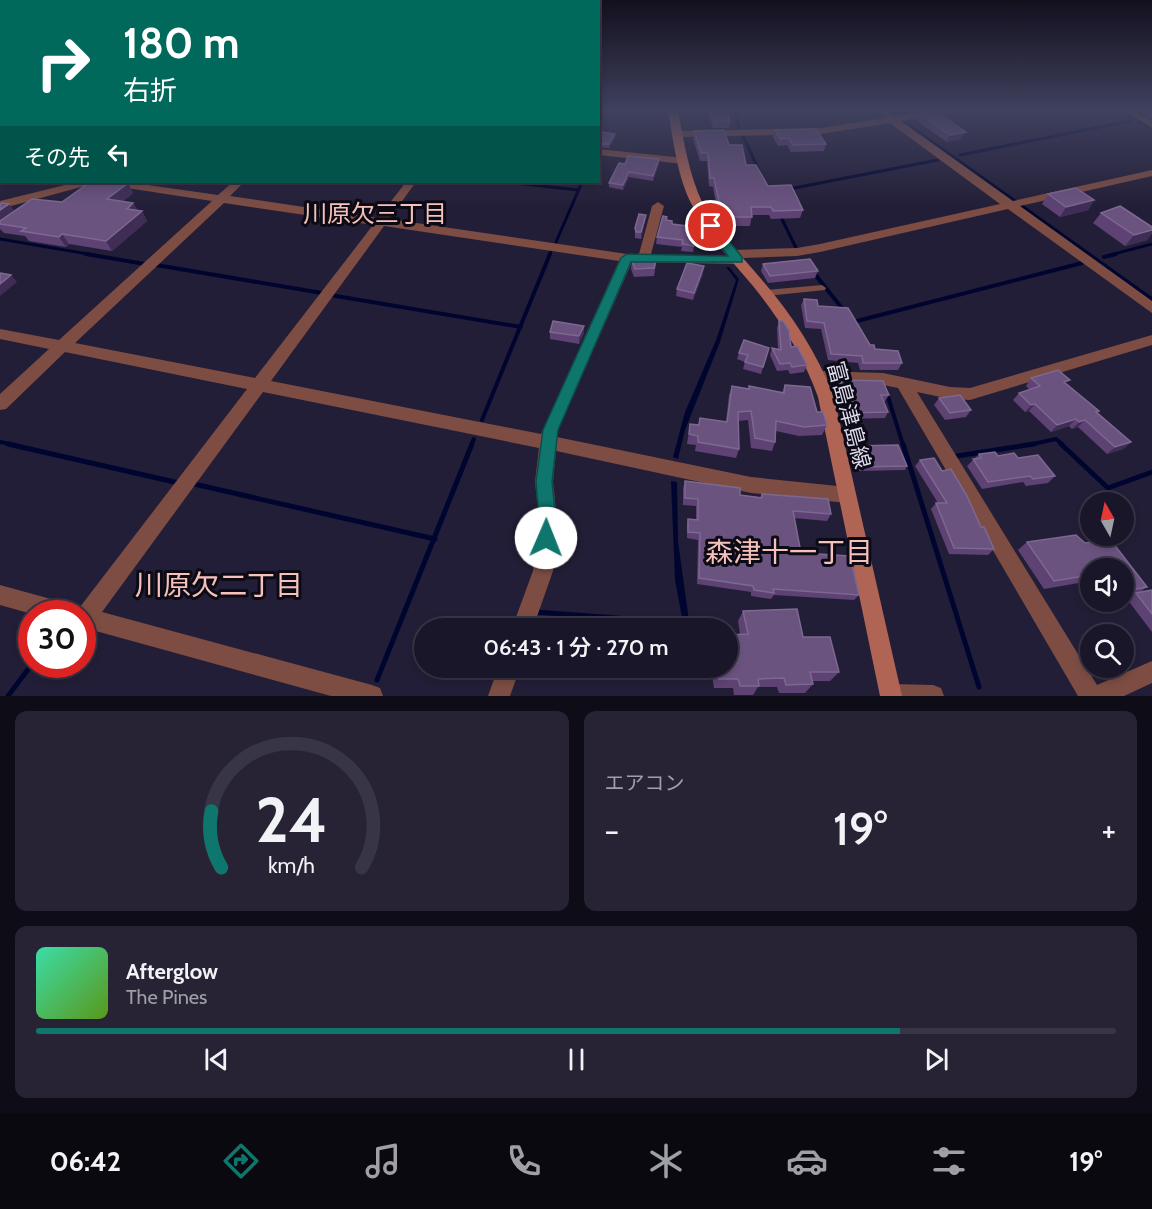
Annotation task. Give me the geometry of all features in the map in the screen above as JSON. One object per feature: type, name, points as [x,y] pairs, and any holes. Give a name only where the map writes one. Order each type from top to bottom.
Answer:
[{"type":"main road","name":"富島津島線","points":[[680,143],[693,195],[707,221],[766,293],[812,359],[819,377],[826,397],[891,696]]},
{"type":"street","points":[[931,143],[1152,308]]},
{"type":"street","points":[[600,152],[684,161]]},
{"type":"street","points":[[114,183],[627,258],[644,258],[735,257],[797,252],[1152,173]]},
{"type":"street","points":[[0,205],[84,183]]},
{"type":"street","points":[[0,404],[238,183]]},
{"type":"street","points":[[91,600],[259,385],[410,183]]},
{"type":"street","points":[[26,210],[52,191]]},
{"type":"street","points":[[644,258],[658,206]]},
{"type":"street","points":[[527,618],[543,571],[548,519],[544,482],[550,430],[627,258]]},
{"type":"street","points":[[0,334],[547,442],[751,485],[847,495]]},
{"type":"street","points":[[819,377],[883,379],[970,394],[1152,340]]},
{"type":"street","points":[[903,383],[1090,696]]},
{"type":"street","points":[[0,595],[19,600]]},
{"type":"street","points":[[96,621],[372,696]]},
{"type":"street","points":[[1098,696],[1152,672]]},
{"type":"street","points":[[499,696],[505,678]]},
{"type":"street","points":[[891,696],[933,696]]},
{"type":"lane","points":[[766,293],[822,288]]},
{"type":"water","points":[[930,143],[937,143],[1152,297],[1152,303]]},
{"type":"water","points":[[726,267],[729,267],[739,279],[720,342],[685,430],[678,459],[673,457],[685,412],[716,340],[736,280]]},
{"type":"water","points":[[671,481],[677,482],[678,541],[689,618],[682,618],[675,580]]},
{"type":"building","points":[[698,143],[742,145],[746,165],[756,165],[768,186],[791,185],[803,210],[773,211],[771,207],[751,207],[752,217],[722,217],[714,178],[710,178],[708,153],[701,153]]},
{"type":"building","points":[[792,143],[826,144],[793,145]]},
{"type":"building","points":[[628,156],[659,159],[653,176],[629,172],[623,185],[609,183],[619,163],[625,164]]},
{"type":"building","points":[[89,183],[128,183],[107,199],[133,203],[127,209],[142,211],[106,241],[62,234],[59,237],[21,231],[26,228],[0,224],[0,221],[32,199],[62,202]]},
{"type":"building","points":[[1076,188],[1094,200],[1066,207],[1048,194]]},
{"type":"building","points":[[0,204],[9,204],[0,210]]},
{"type":"building","points":[[1120,206],[1152,227],[1152,230],[1134,235],[1101,213]]},
{"type":"building","points":[[639,214],[646,215],[641,232],[636,232],[635,228]]},
{"type":"building","points":[[663,216],[667,217],[666,220],[672,221],[672,224],[687,226],[686,231],[695,232],[694,246],[682,244],[683,240],[657,237]]},
{"type":"building","points":[[657,257],[654,268],[635,269],[632,261],[633,258]]},
{"type":"building","points":[[810,259],[818,271],[770,276],[763,264]]},
{"type":"building","points":[[687,263],[704,266],[694,293],[677,289]]},
{"type":"building","points":[[0,273],[11,275],[0,284]]},
{"type":"building","points":[[804,299],[817,300],[818,306],[848,308],[870,345],[874,345],[875,349],[898,351],[902,363],[863,363],[862,356],[831,354],[824,323],[807,321]]},
{"type":"building","points":[[553,321],[584,326],[579,336],[550,332]]},
{"type":"building","points":[[779,321],[783,321],[789,330],[791,347],[797,346],[807,365],[792,367],[790,363],[780,364],[772,348],[781,350]]},
{"type":"building","points":[[744,340],[769,348],[763,367],[745,362],[748,355],[739,353]]},
{"type":"building","points":[[1058,370],[1070,380],[1064,382],[1131,442],[1115,447],[1085,420],[1079,422],[1076,419],[1057,425],[1035,404],[1031,405],[1019,393],[1040,386],[1031,378]]},
{"type":"building","points":[[840,380],[883,381],[889,395],[881,395],[888,412],[848,413],[844,401],[847,401]]},
{"type":"building","points":[[785,385],[810,387],[817,412],[823,412],[827,425],[804,427],[776,421],[775,442],[755,438],[751,411],[738,412],[739,449],[698,442],[698,436],[689,434],[690,424],[699,425],[700,418],[727,422],[732,386],[749,389],[749,386],[784,393]]},
{"type":"building","points":[[960,395],[971,410],[950,413],[939,398]]},
{"type":"building","points":[[898,445],[907,466],[861,467],[853,446]]},
{"type":"building","points":[[995,452],[998,456],[1014,453],[1018,458],[1038,455],[1055,476],[1033,479],[1030,476],[988,482],[973,459],[981,458],[979,454]]},
{"type":"building","points":[[934,458],[942,471],[951,469],[994,549],[954,548],[936,503],[947,503],[920,460]]},
{"type":"building","points":[[685,481],[740,488],[740,495],[762,498],[762,494],[828,499],[831,514],[793,511],[801,553],[850,556],[859,595],[773,589],[774,593],[754,590],[753,586],[699,578],[700,533],[688,532],[688,519],[698,520],[698,499],[685,498]]},
{"type":"building","points":[[1076,535],[1080,539],[1080,546],[1115,546],[1125,558],[1080,558],[1080,577],[1054,581],[1027,542]]},
{"type":"building","points":[[1134,570],[1147,587],[1134,589]]},
{"type":"building","points":[[1152,590],[1152,614],[1136,593]]},
{"type":"building","points":[[797,609],[803,637],[830,637],[839,672],[810,672],[813,684],[786,685],[784,678],[758,679],[759,686],[740,686],[738,679],[719,679],[738,678],[738,634],[748,634],[743,611]]},
{"type":"waterway","points":[[746,143],[760,173]]},
{"type":"waterway","points":[[960,155],[1018,143]]},
{"type":"waterway","points":[[789,189],[938,160]]},
{"type":"waterway","points":[[515,183],[578,190]]},
{"type":"waterway","points":[[556,242],[582,183]]},
{"type":"waterway","points":[[780,215],[796,248]]},
{"type":"waterway","points":[[0,239],[94,255]]},
{"type":"waterway","points":[[1110,255],[1152,244]]},
{"type":"waterway","points":[[549,255],[551,251]]},
{"type":"waterway","points":[[86,254],[145,264]]},
{"type":"waterway","points":[[520,327],[550,254]]},
{"type":"waterway","points":[[1104,257],[1116,254]]},
{"type":"waterway","points":[[853,322],[1082,263]]},
{"type":"waterway","points":[[156,265],[322,293]]},
{"type":"waterway","points":[[814,273],[845,312]]},
{"type":"waterway","points":[[330,295],[520,327]]},
{"type":"waterway","points":[[482,420],[520,327]]},
{"type":"waterway","points":[[885,387],[903,445]]},
{"type":"waterway","points":[[471,445],[474,439]]},
{"type":"waterway","points":[[1029,445],[1056,439],[1063,445]]},
{"type":"waterway","points":[[0,442],[15,445]]},
{"type":"waterway","points":[[8,444],[179,483]]},
{"type":"waterway","points":[[434,539],[472,444]]},
{"type":"waterway","points":[[903,444],[979,687]]},
{"type":"waterway","points":[[1029,445],[1034,444]]},
{"type":"waterway","points":[[1061,444],[1108,488],[1152,472]]},
{"type":"waterway","points":[[957,456],[1029,445]]},
{"type":"waterway","points":[[194,484],[434,539]]},
{"type":"waterway","points":[[377,680],[434,539]]},
{"type":"waterway","points":[[536,612],[616,618]]},
{"type":"waterway","points":[[8,696],[22,678]]},
{"type":"district","name":"川原欠三丁目","points":[[375,213]]},
{"type":"district","name":"森津十一丁目","points":[[789,552]]},
{"type":"district","name":"川原欠二丁目","points":[[219,585]]},
{"type":"route","points":[[546,538],[548,519],[544,482],[550,430],[627,258],[738,260],[711,226]]}]
